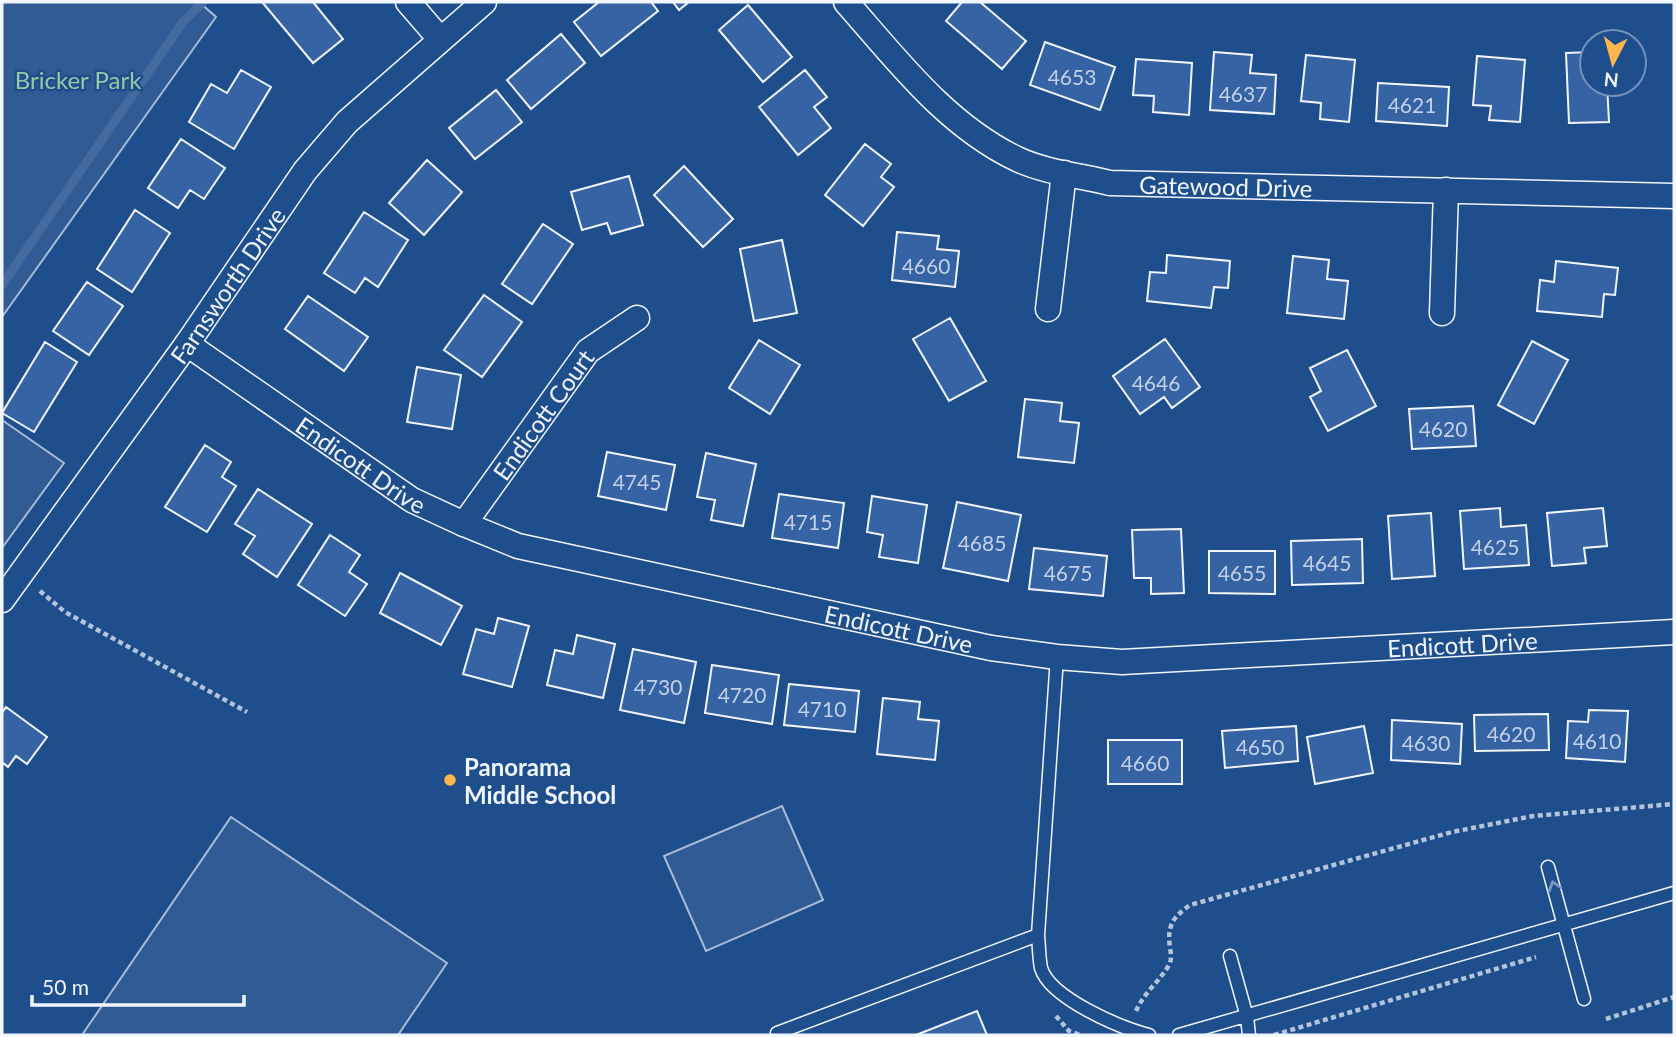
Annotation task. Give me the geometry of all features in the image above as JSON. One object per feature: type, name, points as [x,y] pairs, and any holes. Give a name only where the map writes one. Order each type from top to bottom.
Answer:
[{"type":"street","points":[[408,2],[440,39]]},
{"type":"street","name":"Farnsworth Drive","points":[[2,600],[187,344],[305,171],[347,122],[484,2]]},
{"type":"street","name":"Gatewood Drive","points":[[846,2],[925,92],[972,133],[1019,160],[1064,173],[1110,183],[1674,196]]},
{"type":"street","points":[[1048,309],[1064,173]]},
{"type":"street","points":[[1442,313],[1446,190]]},
{"type":"street","name":"Endicott Court","points":[[464,524],[588,351],[637,318]]},
{"type":"street","name":"Endicott Drive","points":[[187,344],[412,500],[518,546],[991,648],[1122,662],[1674,632]]},
{"type":"lane","points":[[1057,657],[1038,935],[1042,970],[1062,996],[1128,1030],[1149,1035]]},
{"type":"lane","points":[[1548,867],[1584,999]]},
{"type":"lane","points":[[1179,1035],[1674,893]]},
{"type":"lane","points":[[777,1033],[1038,935]]},
{"type":"lane","points":[[1230,956],[1247,1017],[1249,1035]]},
{"type":"path","points":[[39,590],[65,612],[247,712]]},
{"type":"path","points":[[1128,1030],[1143,996],[1169,964],[1172,920],[1190,905],[1452,832],[1533,816],[1674,804]]},
{"type":"path","points":[[1274,1035],[1536,957]]},
{"type":"path","points":[[1606,1018],[1674,997]]},
{"type":"green space","name":"Bricker Park","points":[[2,2],[199,2],[216,17],[2,317]]},
{"type":"green space","points":[[2,420],[64,463],[2,548]]},
{"type":"green space","points":[[782,806],[823,900],[706,951],[664,856]]},
{"type":"green space","points":[[231,817],[447,963],[398,1035],[82,1035]]},
{"type":"building","points":[[262,2],[313,2],[343,39],[313,63]]},
{"type":"building","points":[[599,2],[651,2],[658,11],[601,56],[574,22]]},
{"type":"building","points":[[673,2],[689,2],[679,10]]},
{"type":"building","points":[[962,2],[980,2],[1026,41],[1002,69],[946,21]]},
{"type":"building","points":[[748,5],[792,57],[763,82],[719,30]]},
{"type":"building","points":[[561,34],[585,63],[531,109],[507,80]]},
{"type":"building","points":[[1045,42],[1115,67],[1100,110],[1030,85]]},
{"type":"building","points":[[1214,52],[1252,55],[1250,73],[1276,75],[1274,114],[1210,110]]},
{"type":"building","points":[[1566,53],[1578,53],[1578,98],[1608,98],[1609,122],[1569,123]]},
{"type":"building","points":[[1306,55],[1355,60],[1349,122],[1320,119],[1321,103],[1301,101]]},
{"type":"building","points":[[1477,56],[1525,60],[1520,122],[1489,120],[1491,106],[1473,105]]},
{"type":"building","points":[[1136,59],[1192,63],[1189,115],[1153,112],[1154,96],[1133,95]]},
{"type":"building","points":[[241,70],[271,87],[234,149],[189,122],[211,84],[227,93]]},
{"type":"building","points":[[805,70],[827,97],[814,107],[831,128],[798,155],[759,107]]},
{"type":"building","points":[[1378,83],[1449,87],[1447,126],[1376,121]]},
{"type":"building","points":[[496,90],[522,122],[475,159],[449,128]]},
{"type":"building","points":[[181,139],[225,168],[204,199],[190,190],[178,208],[148,188]]},
{"type":"building","points":[[865,144],[891,164],[881,177],[894,187],[863,226],[825,195]]},
{"type":"building","points":[[427,160],[462,192],[424,235],[389,203]]},
{"type":"building","points":[[684,166],[733,219],[703,247],[654,195]]},
{"type":"building","points":[[629,176],[643,225],[611,234],[607,223],[582,230],[571,192]]},
{"type":"building","points":[[135,210],[170,233],[132,292],[97,269]]},
{"type":"building","points":[[364,212],[408,240],[378,287],[365,278],[355,293],[324,273]]},
{"type":"building","points":[[543,224],[573,244],[532,304],[502,284]]},
{"type":"building","points":[[897,232],[939,236],[937,249],[959,251],[955,287],[892,280]]},
{"type":"building","points":[[782,240],[797,313],[754,321],[740,249]]},
{"type":"building","points":[[1167,255],[1230,261],[1228,288],[1214,287],[1211,308],[1147,301],[1150,272],[1166,273]]},
{"type":"building","points":[[1293,256],[1329,260],[1327,279],[1348,281],[1344,319],[1287,313]]},
{"type":"building","points":[[1556,261],[1618,268],[1615,295],[1604,294],[1602,317],[1537,311],[1540,280],[1554,282]]},
{"type":"building","points":[[87,282],[123,306],[89,355],[53,331]]},
{"type":"building","points":[[484,295],[522,322],[482,377],[444,350]]},
{"type":"building","points":[[308,296],[368,337],[344,371],[285,329]]},
{"type":"building","points":[[950,318],[986,381],[949,401],[913,339]]},
{"type":"building","points":[[1165,339],[1200,387],[1172,408],[1164,397],[1140,414],[1113,376]]},
{"type":"building","points":[[759,340],[800,365],[770,414],[729,388]]},
{"type":"building","points":[[1532,341],[1568,360],[1534,424],[1498,405]]},
{"type":"building","points":[[45,342],[77,362],[34,432],[2,413]]},
{"type":"building","points":[[1347,350],[1376,406],[1328,431],[1310,397],[1321,391],[1310,368]]},
{"type":"building","points":[[417,367],[461,375],[452,429],[407,422]]},
{"type":"building","points":[[1025,399],[1062,403],[1060,421],[1079,423],[1074,463],[1018,457]]},
{"type":"building","points":[[1473,406],[1476,446],[1412,449],[1409,409]]},
{"type":"building","points":[[205,445],[231,462],[222,477],[236,486],[207,532],[165,507]]},
{"type":"building","points":[[607,452],[675,465],[666,510],[598,496]]},
{"type":"building","points":[[706,453],[756,464],[743,526],[711,520],[715,500],[697,497]]},
{"type":"building","points":[[258,489],[312,524],[277,577],[243,554],[255,536],[235,524]]},
{"type":"building","points":[[779,494],[844,503],[838,548],[772,538]]},
{"type":"building","points":[[872,496],[927,505],[918,563],[879,557],[883,535],[867,532]]},
{"type":"building","points":[[957,502],[1021,515],[1008,581],[943,568]]},
{"type":"building","points":[[1500,508],[1501,527],[1526,525],[1529,565],[1464,569],[1460,511]]},
{"type":"building","points":[[1603,508],[1607,546],[1584,548],[1586,563],[1552,566],[1547,513]]},
{"type":"building","points":[[1431,513],[1435,576],[1392,579],[1388,516]]},
{"type":"building","points":[[1181,529],[1184,593],[1151,594],[1151,578],[1134,578],[1132,530]]},
{"type":"building","points":[[330,535],[360,555],[349,572],[367,584],[345,616],[298,585]]},
{"type":"building","points":[[1362,539],[1363,583],[1292,585],[1291,541]]},
{"type":"building","points":[[1034,548],[1107,556],[1103,596],[1029,589]]},
{"type":"building","points":[[1209,551],[1275,551],[1275,594],[1209,593]]},
{"type":"building","points":[[400,573],[462,606],[441,645],[380,613]]},
{"type":"building","points":[[498,618],[529,626],[512,687],[463,674],[476,629],[494,634]]},
{"type":"building","points":[[577,635],[615,644],[603,698],[547,685],[555,650],[573,654]]},
{"type":"building","points":[[633,649],[696,662],[684,723],[620,710]]},
{"type":"building","points":[[712,665],[779,675],[772,724],[705,713]]},
{"type":"building","points":[[789,684],[859,691],[855,732],[784,725]]},
{"type":"building","points":[[883,698],[920,702],[918,719],[939,721],[935,760],[877,754]]},
{"type":"building","points":[[6,707],[47,737],[27,764],[16,756],[8,767],[2,762],[2,713]]},
{"type":"building","points":[[1589,710],[1628,711],[1625,762],[1566,758],[1568,721],[1588,722]]},
{"type":"building","points":[[1548,714],[1549,750],[1475,751],[1474,715]]},
{"type":"building","points":[[1392,720],[1462,724],[1460,764],[1391,760]]},
{"type":"building","points":[[1296,726],[1298,761],[1225,768],[1222,731]]},
{"type":"building","points":[[1364,726],[1373,773],[1315,784],[1307,737]]},
{"type":"building","points":[[1108,740],[1182,740],[1182,784],[1108,784]]},
{"type":"building","points":[[977,1011],[987,1035],[916,1035]]},
{"type":"waterway","points":[[2,285],[183,22],[203,2]]},
{"type":"place","name":"Panorama Middle School","points":[[450,780]]}]
